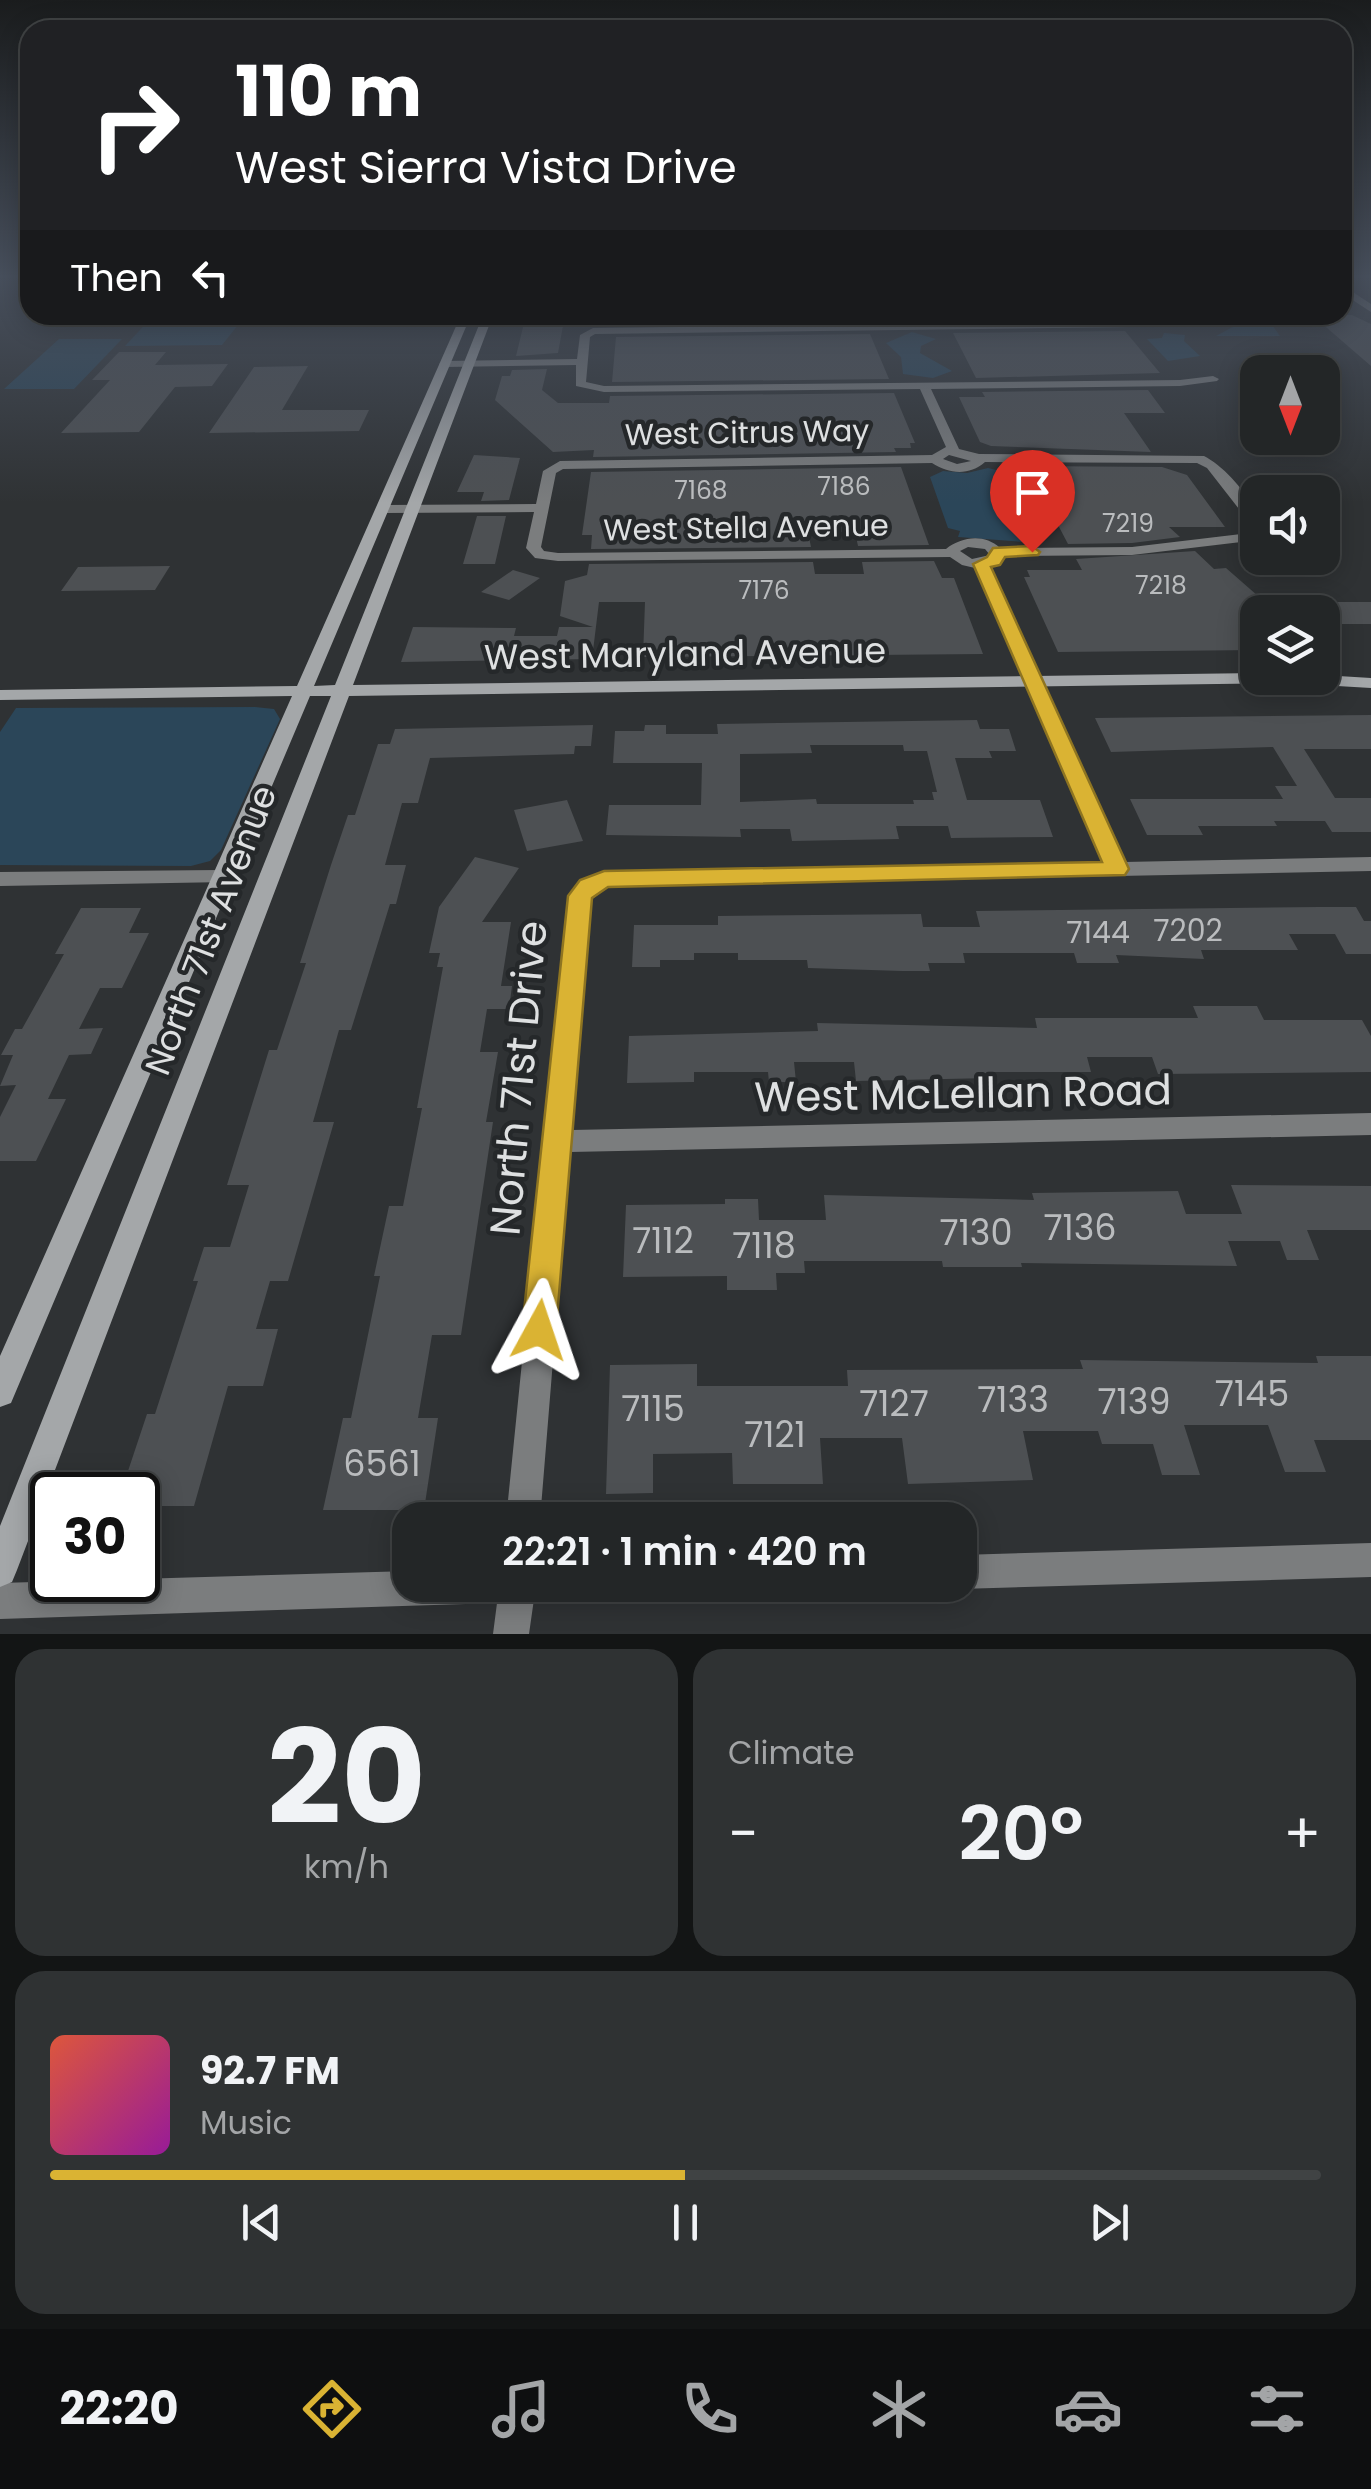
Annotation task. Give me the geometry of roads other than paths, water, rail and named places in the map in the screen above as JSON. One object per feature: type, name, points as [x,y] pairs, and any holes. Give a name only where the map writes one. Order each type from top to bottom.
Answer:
[{"type":"street","name":"North 71st Avenue","points":[[0,1392],[450,351]]},
{"type":"street","name":"North 71st Avenue","points":[[0,1570],[474,351]]},
{"type":"street","points":[[583,351],[580,384],[586,388],[1180,384],[1214,379]]},
{"type":"street","points":[[445,364],[560,366],[582,362]]},
{"type":"street","points":[[924,386],[954,451]]},
{"type":"street","name":"West Citrus Way","points":[[935,459],[941,452],[954,451],[978,458],[1200,459],[1212,466],[1240,501]]},
{"type":"street","name":"West Citrus Way","points":[[540,508],[550,471],[560,465],[935,459],[945,466],[964,468],[974,466],[978,458]]},
{"type":"street","points":[[384,508],[540,508]]},
{"type":"street","name":"West Stella Avenue","points":[[540,508],[533,548],[540,555],[952,553],[981,564]]},
{"type":"street","name":"West Stella Avenue","points":[[952,553],[954,546],[966,542],[982,543],[998,552],[1132,551],[1240,538]]},
{"type":"street","points":[[998,552],[994,561],[981,564],[1117,869],[1371,864]]},
{"type":"street","name":"West Maryland Avenue","points":[[0,695],[1033,680],[1286,678],[1371,683]]},
{"type":"street","name":"North 71st Drive","points":[[524,1502],[580,896],[589,886],[604,879],[1117,869]]},
{"type":"street","points":[[0,879],[220,878]]},
{"type":"street","name":"West McLellan Road","points":[[556,1141],[1371,1124]]},
{"type":"street","points":[[977,1572],[1371,1560]]},
{"type":"street","points":[[0,1601],[392,1589]]},
{"type":"street","points":[[511,1634],[516,1602]]}]
